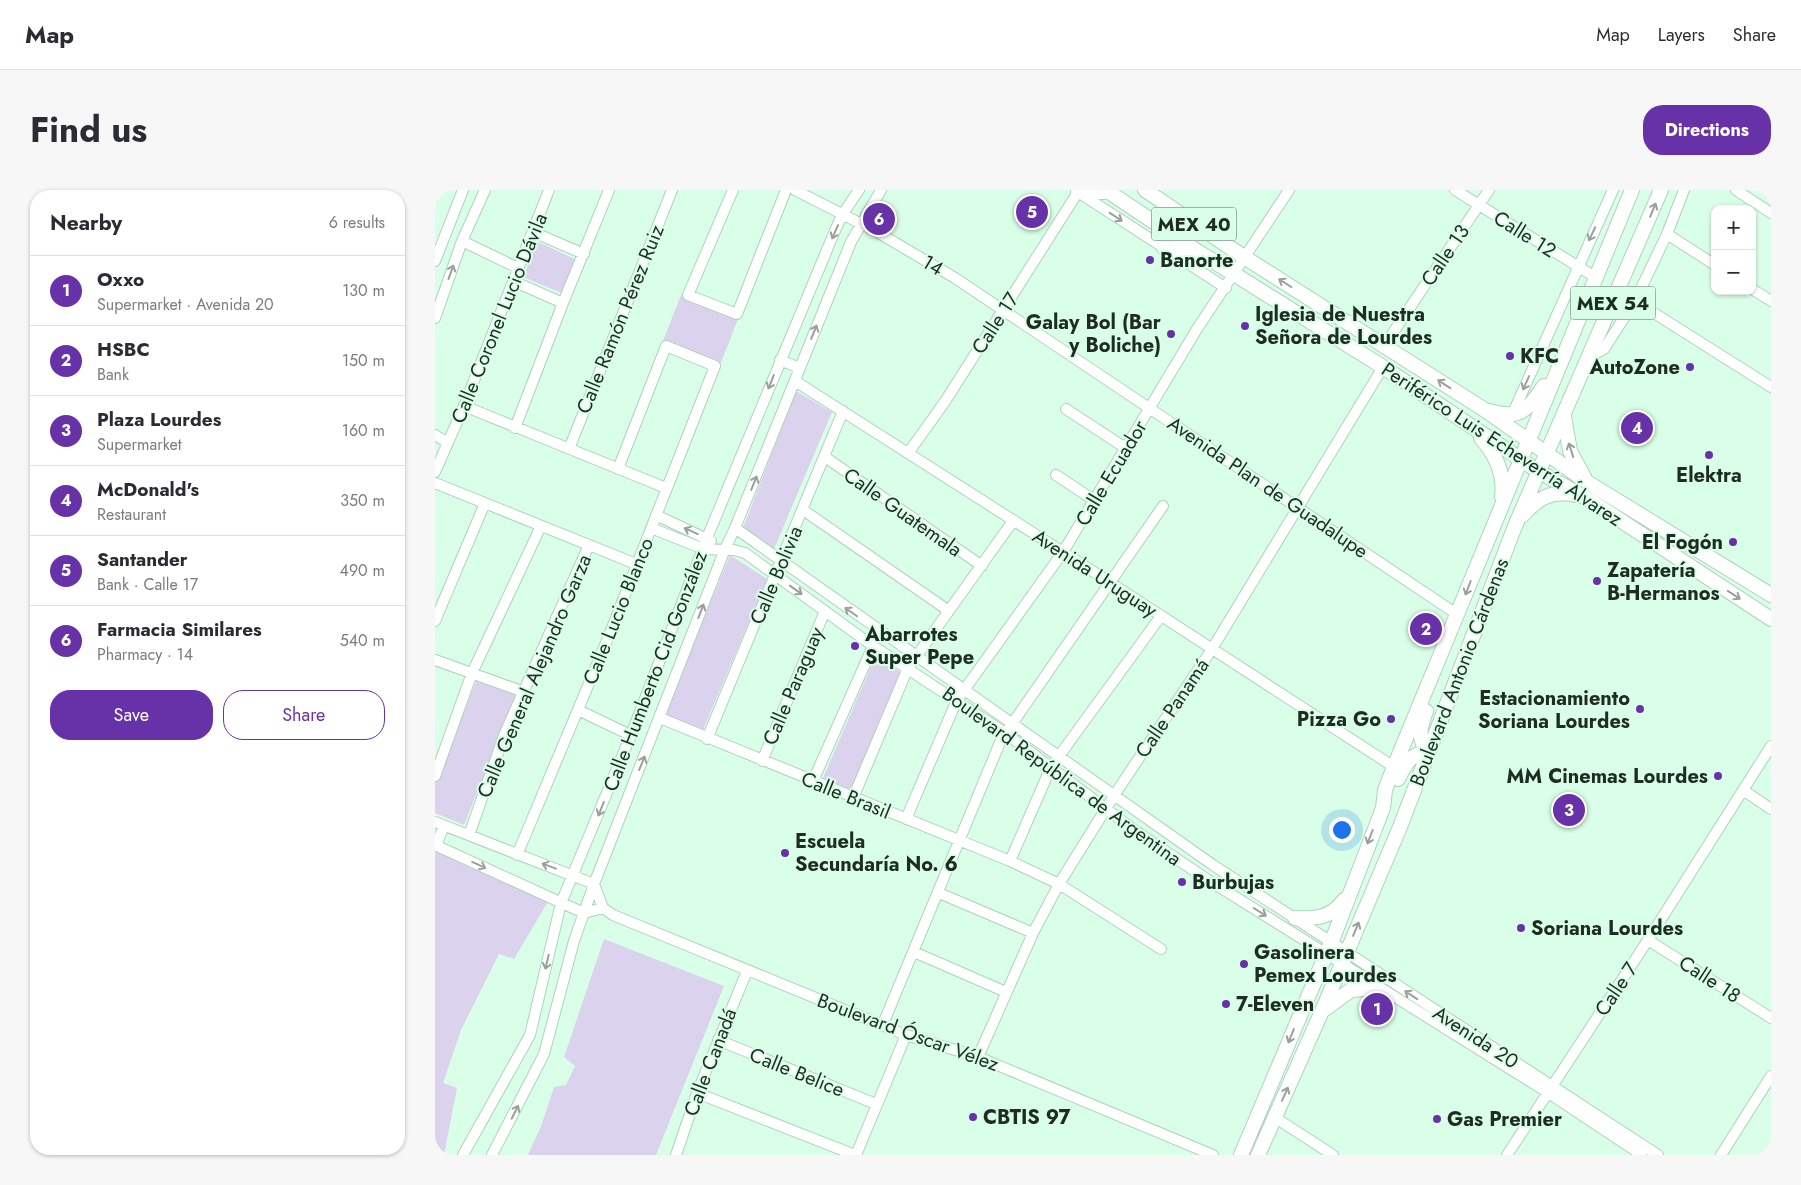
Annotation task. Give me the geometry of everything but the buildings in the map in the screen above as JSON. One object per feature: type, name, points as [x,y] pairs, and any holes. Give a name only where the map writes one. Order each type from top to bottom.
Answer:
[{"type":"main road","name":"Periférico Luis Echeverría Álvarez","points":[[1145,190],[1244,257],[1485,410],[1527,442],[1587,482],[1771,595]]},
{"type":"main road","name":"Boulevard Antonio Cárdenas","points":[[1241,1155],[1331,941],[1383,808],[1385,790],[1394,767],[1458,615],[1558,364],[1632,190]]},
{"type":"main road","name":"Boulevard Antonio Cárdenas","points":[[1258,1155],[1322,1011],[1400,827],[1515,526],[1564,416],[1585,360],[1613,304],[1661,190]]},
{"type":"main road","points":[[1076,191],[1107,191]]},
{"type":"main road","name":"Periférico Luis Echeverría Álvarez","points":[[1107,191],[1197,252],[1383,367],[1538,471],[1591,501],[1771,620]]},
{"type":"main road","points":[[1164,248],[1197,252]]},
{"type":"main road","points":[[1485,410],[1512,415],[1530,406],[1558,364]]},
{"type":"main road","points":[[1564,416],[1570,451],[1587,482]]},
{"type":"main road","points":[[1469,424],[1491,450],[1499,465],[1502,479],[1500,511]]},
{"type":"main road","points":[[1515,526],[1540,498],[1551,494],[1562,493],[1591,501]]},
{"type":"main road","points":[[1480,559],[1499,568]]},
{"type":"main road","points":[[1383,808],[1407,761],[1419,753],[1428,752],[1421,741],[1419,731],[1439,681],[1439,660]]},
{"type":"main road","points":[[1295,918],[1313,918],[1332,913],[1349,894]]},
{"type":"main road","points":[[1322,1011],[1351,990],[1378,988]]},
{"type":"street","points":[[435,261],[463,190]]},
{"type":"street","points":[[435,318],[462,242],[485,190]]},
{"type":"street","name":"Calle Coronel Lucio Dávila","points":[[435,472],[464,406],[549,190]]},
{"type":"street","points":[[515,428],[609,190]]},
{"type":"street","name":"Calle Ramón Pérez Ruiz","points":[[569,449],[672,190]]},
{"type":"street","points":[[733,190],[688,295],[737,314],[786,190]]},
{"type":"street","name":"14","points":[[795,190],[915,254],[1004,310]]},
{"type":"street","name":"Calle Humberto Cid González","points":[[463,1155],[529,1035],[561,903],[574,876],[707,538],[780,360],[842,215],[859,190]]},
{"type":"street","name":"Calle Humberto Cid González","points":[[492,1155],[544,1054],[574,940],[594,884],[725,549],[860,224],[881,190]]},
{"type":"street","name":"Calle Ecuador","points":[[905,819],[957,700],[1063,552],[1197,329],[1226,288],[1244,257],[1289,190]]},
{"type":"street","name":"Calle 12","points":[[1455,190],[1595,277]]},
{"type":"street","name":"Calle 13","points":[[1384,346],[1489,190]]},
{"type":"street","points":[[1512,415],[1613,190]]},
{"type":"street","points":[[1585,360],[1604,349],[1635,301],[1667,234],[1684,190]]},
{"type":"street","points":[[1736,190],[1771,213]]},
{"type":"street","points":[[1076,191],[1226,288]]},
{"type":"street","name":"Calle 17","points":[[909,452],[946,400],[1004,310],[1076,191]]},
{"type":"street","points":[[533,232],[584,254]]},
{"type":"street","points":[[1667,234],[1711,262]]},
{"type":"street","points":[[462,242],[518,268]]},
{"type":"street","points":[[513,281],[563,303]]},
{"type":"street","points":[[1756,292],[1771,301]]},
{"type":"street","points":[[1635,301],[1771,387]]},
{"type":"street","name":"Avenida Plan de Guadalupe","points":[[1004,310],[1458,615]]},
{"type":"street","name":"Calle Lucio Blanco","points":[[517,854],[578,710],[715,366],[666,346],[618,469]]},
{"type":"street","points":[[780,360],[800,368]]},
{"type":"street","name":"Calle Panamá","points":[[978,1057],[1033,933],[1059,884],[1106,807],[1212,649],[1383,367]]},
{"type":"street","name":"Avenida Uruguay","points":[[795,381],[909,452],[1394,767]]},
{"type":"street","points":[[464,406],[666,488]]},
{"type":"street","points":[[1066,408],[1127,448]]},
{"type":"street","name":"Calle Bolivia","points":[[707,739],[843,411]]},
{"type":"street","points":[[435,435],[448,443]]},
{"type":"street","name":"Calle Guatemala","points":[[825,457],[981,566]]},
{"type":"street","points":[[1056,475],[1095,501]]},
{"type":"street","points":[[435,483],[636,564]]},
{"type":"street","points":[[435,621],[485,503]]},
{"type":"street","points":[[883,1024],[960,841],[994,754],[1005,733],[1163,506]]},
{"type":"street","points":[[803,510],[949,611]]},
{"type":"street","points":[[656,515],[707,538],[725,549]]},
{"type":"street","points":[[853,798],[908,668],[1013,521]]},
{"type":"street","points":[[435,776],[473,673],[541,526]]},
{"type":"street","points":[[651,528],[703,549],[725,549]]},
{"type":"street","name":"Boulevard República de Argentina","points":[[735,528],[915,657],[965,689],[1213,864],[1295,918]]},
{"type":"street","name":"Calle General Alejandro Garza","points":[[469,835],[505,733],[589,545]]},
{"type":"street","name":"Boulevard República de Argentina","points":[[725,549],[745,553],[873,646],[1005,733],[1137,832],[1325,955]]},
{"type":"street","name":"Calle Paraguay","points":[[762,761],[825,611]]},
{"type":"street","points":[[1010,861],[1058,755],[1161,616]]},
{"type":"street","points":[[813,781],[873,646]]},
{"type":"street","points":[[435,660],[524,692]]},
{"type":"street","points":[[578,710],[625,732]]},
{"type":"street","name":"Calle Brasil","points":[[660,718],[707,739],[1010,861],[1059,884],[1095,905],[1161,949]]},
{"type":"street","name":"Calle 7","points":[[1507,1155],[1648,940],[1771,746]]},
{"type":"street","points":[[1743,790],[1771,809]]},
{"type":"street","points":[[440,824],[469,835],[574,876],[594,884],[603,908],[584,914],[435,845],[440,824]]},
{"type":"street","points":[[1205,878],[1213,864]]},
{"type":"street","points":[[939,892],[1033,933]]},
{"type":"street","name":"Boulevard Óscar Vélez","points":[[603,908],[613,915],[747,971],[883,1024],[905,1035],[978,1057],[1213,1155]]},
{"type":"street","name":"Avenida 20","points":[[1295,918],[1549,1089],[1642,1155]]},
{"type":"street","name":"Calle 18","points":[[1648,940],[1771,1018]]},
{"type":"street","points":[[914,952],[1006,992]]},
{"type":"street","name":"Avenida 20","points":[[1325,955],[1658,1155]]},
{"type":"street","name":"Calle Canadá","points":[[678,1154],[697,1093],[747,971]]},
{"type":"street","points":[[697,1093],[856,1155],[905,1035]]},
{"type":"street","name":"Calle Belice","points":[[718,1040],[876,1104]]},
{"type":"street","points":[[1721,1155],[1771,1076]]},
{"type":"street","points":[[1274,1117],[1333,1155]]},
{"type":"shaded area","points":[[538,242],[577,260],[564,294],[523,277]]},
{"type":"shaded area","points":[[681,295],[738,319],[720,365],[663,341]]},
{"type":"shaded area","points":[[796,391],[832,412],[774,549],[743,528]]},
{"type":"shaded area","points":[[730,555],[767,579],[703,730],[665,715]]},
{"type":"shaded area","points":[[876,655],[900,672],[851,790],[823,778]]},
{"type":"shaded area","points":[[477,679],[516,694],[464,825],[435,813],[435,784]]},
{"type":"shaded area","points":[[435,851],[549,900],[514,959],[499,954],[461,1030],[443,1083],[457,1088],[444,1155],[435,1155]]},
{"type":"shaded area","points":[[604,939],[724,986],[656,1155],[528,1155],[541,1126],[554,1087],[566,1085],[575,1066],[564,1057]]},
{"type":"place","name":"Santander","points":[[1032,212]]},
{"type":"place","name":"Farmacia Similares","points":[[879,219]]},
{"type":"place","name":"Banorte","points":[[1150,260]]},
{"type":"place","name":"Iglesia de Nuestra Señora de Lourdes","points":[[1245,326]]},
{"type":"place","name":"Galay Bol (Bar y Boliche)","points":[[1171,334]]},
{"type":"place","name":"KFC","points":[[1510,356]]},
{"type":"place","name":"AutoZone","points":[[1690,367]]},
{"type":"place","name":"McDonald's","points":[[1637,428]]},
{"type":"place","name":"Elektra","points":[[1709,455]]},
{"type":"place","name":"El Fogón","points":[[1733,542]]},
{"type":"place","name":"Zapatería B-Hermanos","points":[[1597,581]]},
{"type":"place","name":"HSBC","points":[[1426,629]]},
{"type":"place","name":"Abarrotes Super Pepe","points":[[855,646]]},
{"type":"place","name":"Estacionamiento Soriana Lourdes","points":[[1640,709]]},
{"type":"place","name":"Pizza Go","points":[[1391,719]]},
{"type":"place","name":"MM Cinemas Lourdes","points":[[1718,776]]},
{"type":"place","name":"Plaza Lourdes","points":[[1569,810]]},
{"type":"place","name":"Escuela Secundaría No. 6","points":[[785,853]]},
{"type":"place","name":"Burbujas","points":[[1182,882]]},
{"type":"place","name":"Soriana Lourdes","points":[[1521,928]]},
{"type":"place","name":"Gasolinera Pemex Lourdes","points":[[1244,964]]},
{"type":"place","name":"7-Eleven","points":[[1226,1004]]},
{"type":"place","name":"Oxxo","points":[[1377,1009]]},
{"type":"place","name":"CBTIS 97","points":[[973,1117]]},
{"type":"place","name":"Gas Premier","points":[[1437,1119]]}]
